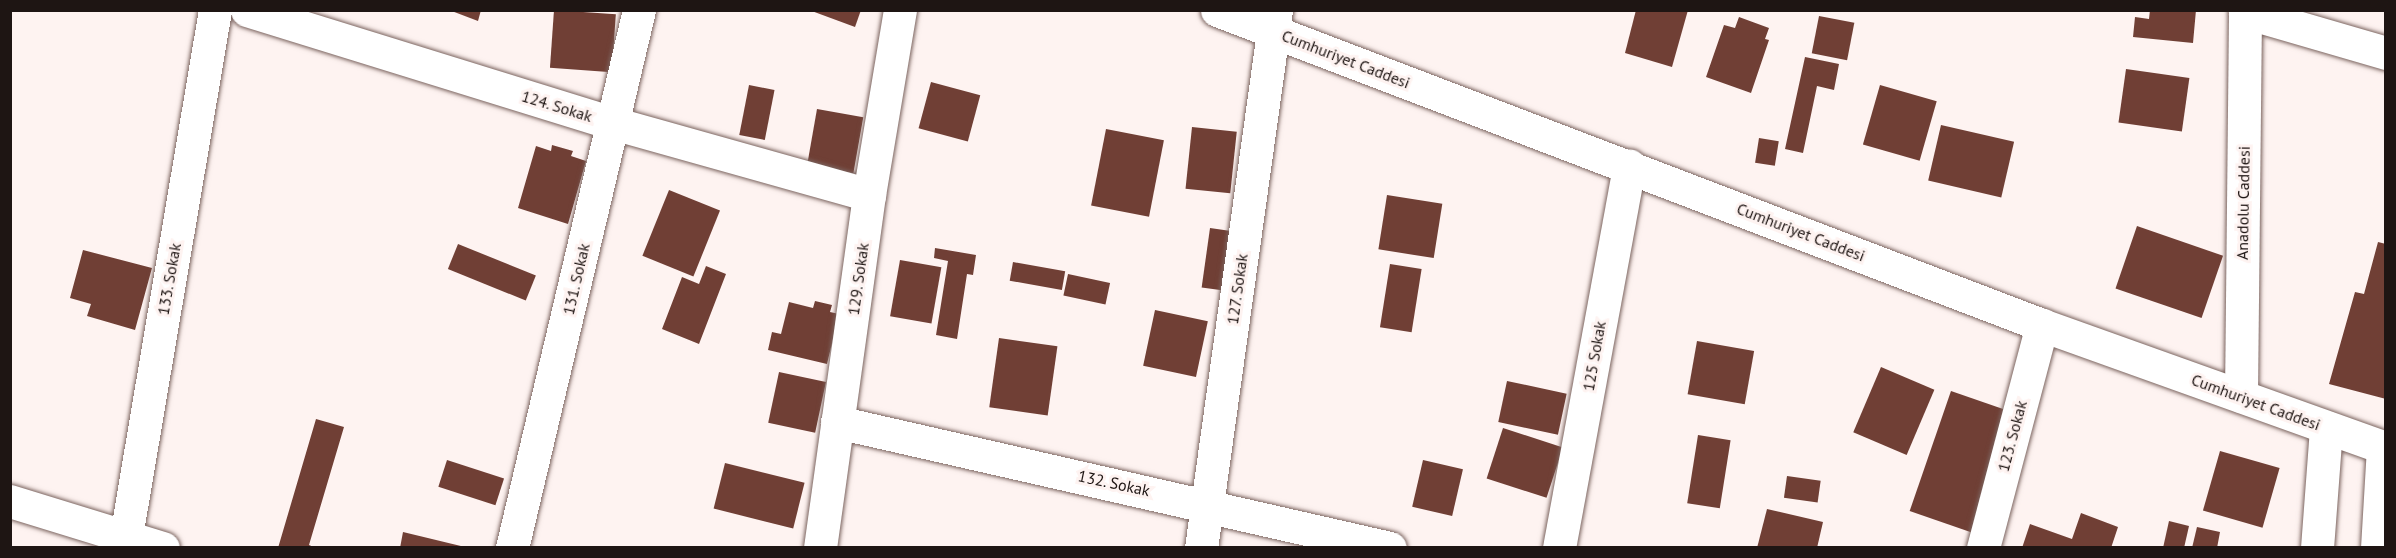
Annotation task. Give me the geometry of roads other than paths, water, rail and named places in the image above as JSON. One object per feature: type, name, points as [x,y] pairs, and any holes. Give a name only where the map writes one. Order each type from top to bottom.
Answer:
[{"type":"street","name":"133. Sokak","points":[[125,542],[215,10]]},
{"type":"street","name":"124. Sokak","points":[[247,10],[613,123],[870,195]]},
{"type":"street","name":"131. Sokak","points":[[512,548],[639,10]]},
{"type":"street","name":"129. Sokak","points":[[820,548],[870,195],[900,10]]},
{"type":"street","name":"Cumhuriyet Caddesi","points":[[1217,10],[1274,20],[1629,165],[2042,325],[2384,448]]},
{"type":"street","points":[[2246,11],[2385,53]]},
{"type":"street","name":"Anadolu Caddesi","points":[[2241,396],[2246,11]]},
{"type":"street","name":"127. Sokak","points":[[1201,548],[1274,20]]},
{"type":"street","name":"125 Sokak","points":[[1559,548],[1629,165]]},
{"type":"street","name":"123. Sokak","points":[[1983,548],[2042,325]]},
{"type":"street","name":"132. Sokak","points":[[837,422],[1208,504],[1390,548]]},
{"type":"street","points":[[2318,548],[2326,427]]},
{"type":"street","points":[[2377,548],[2384,448]]},
{"type":"street","points":[[10,501],[125,542],[163,548]]}]
